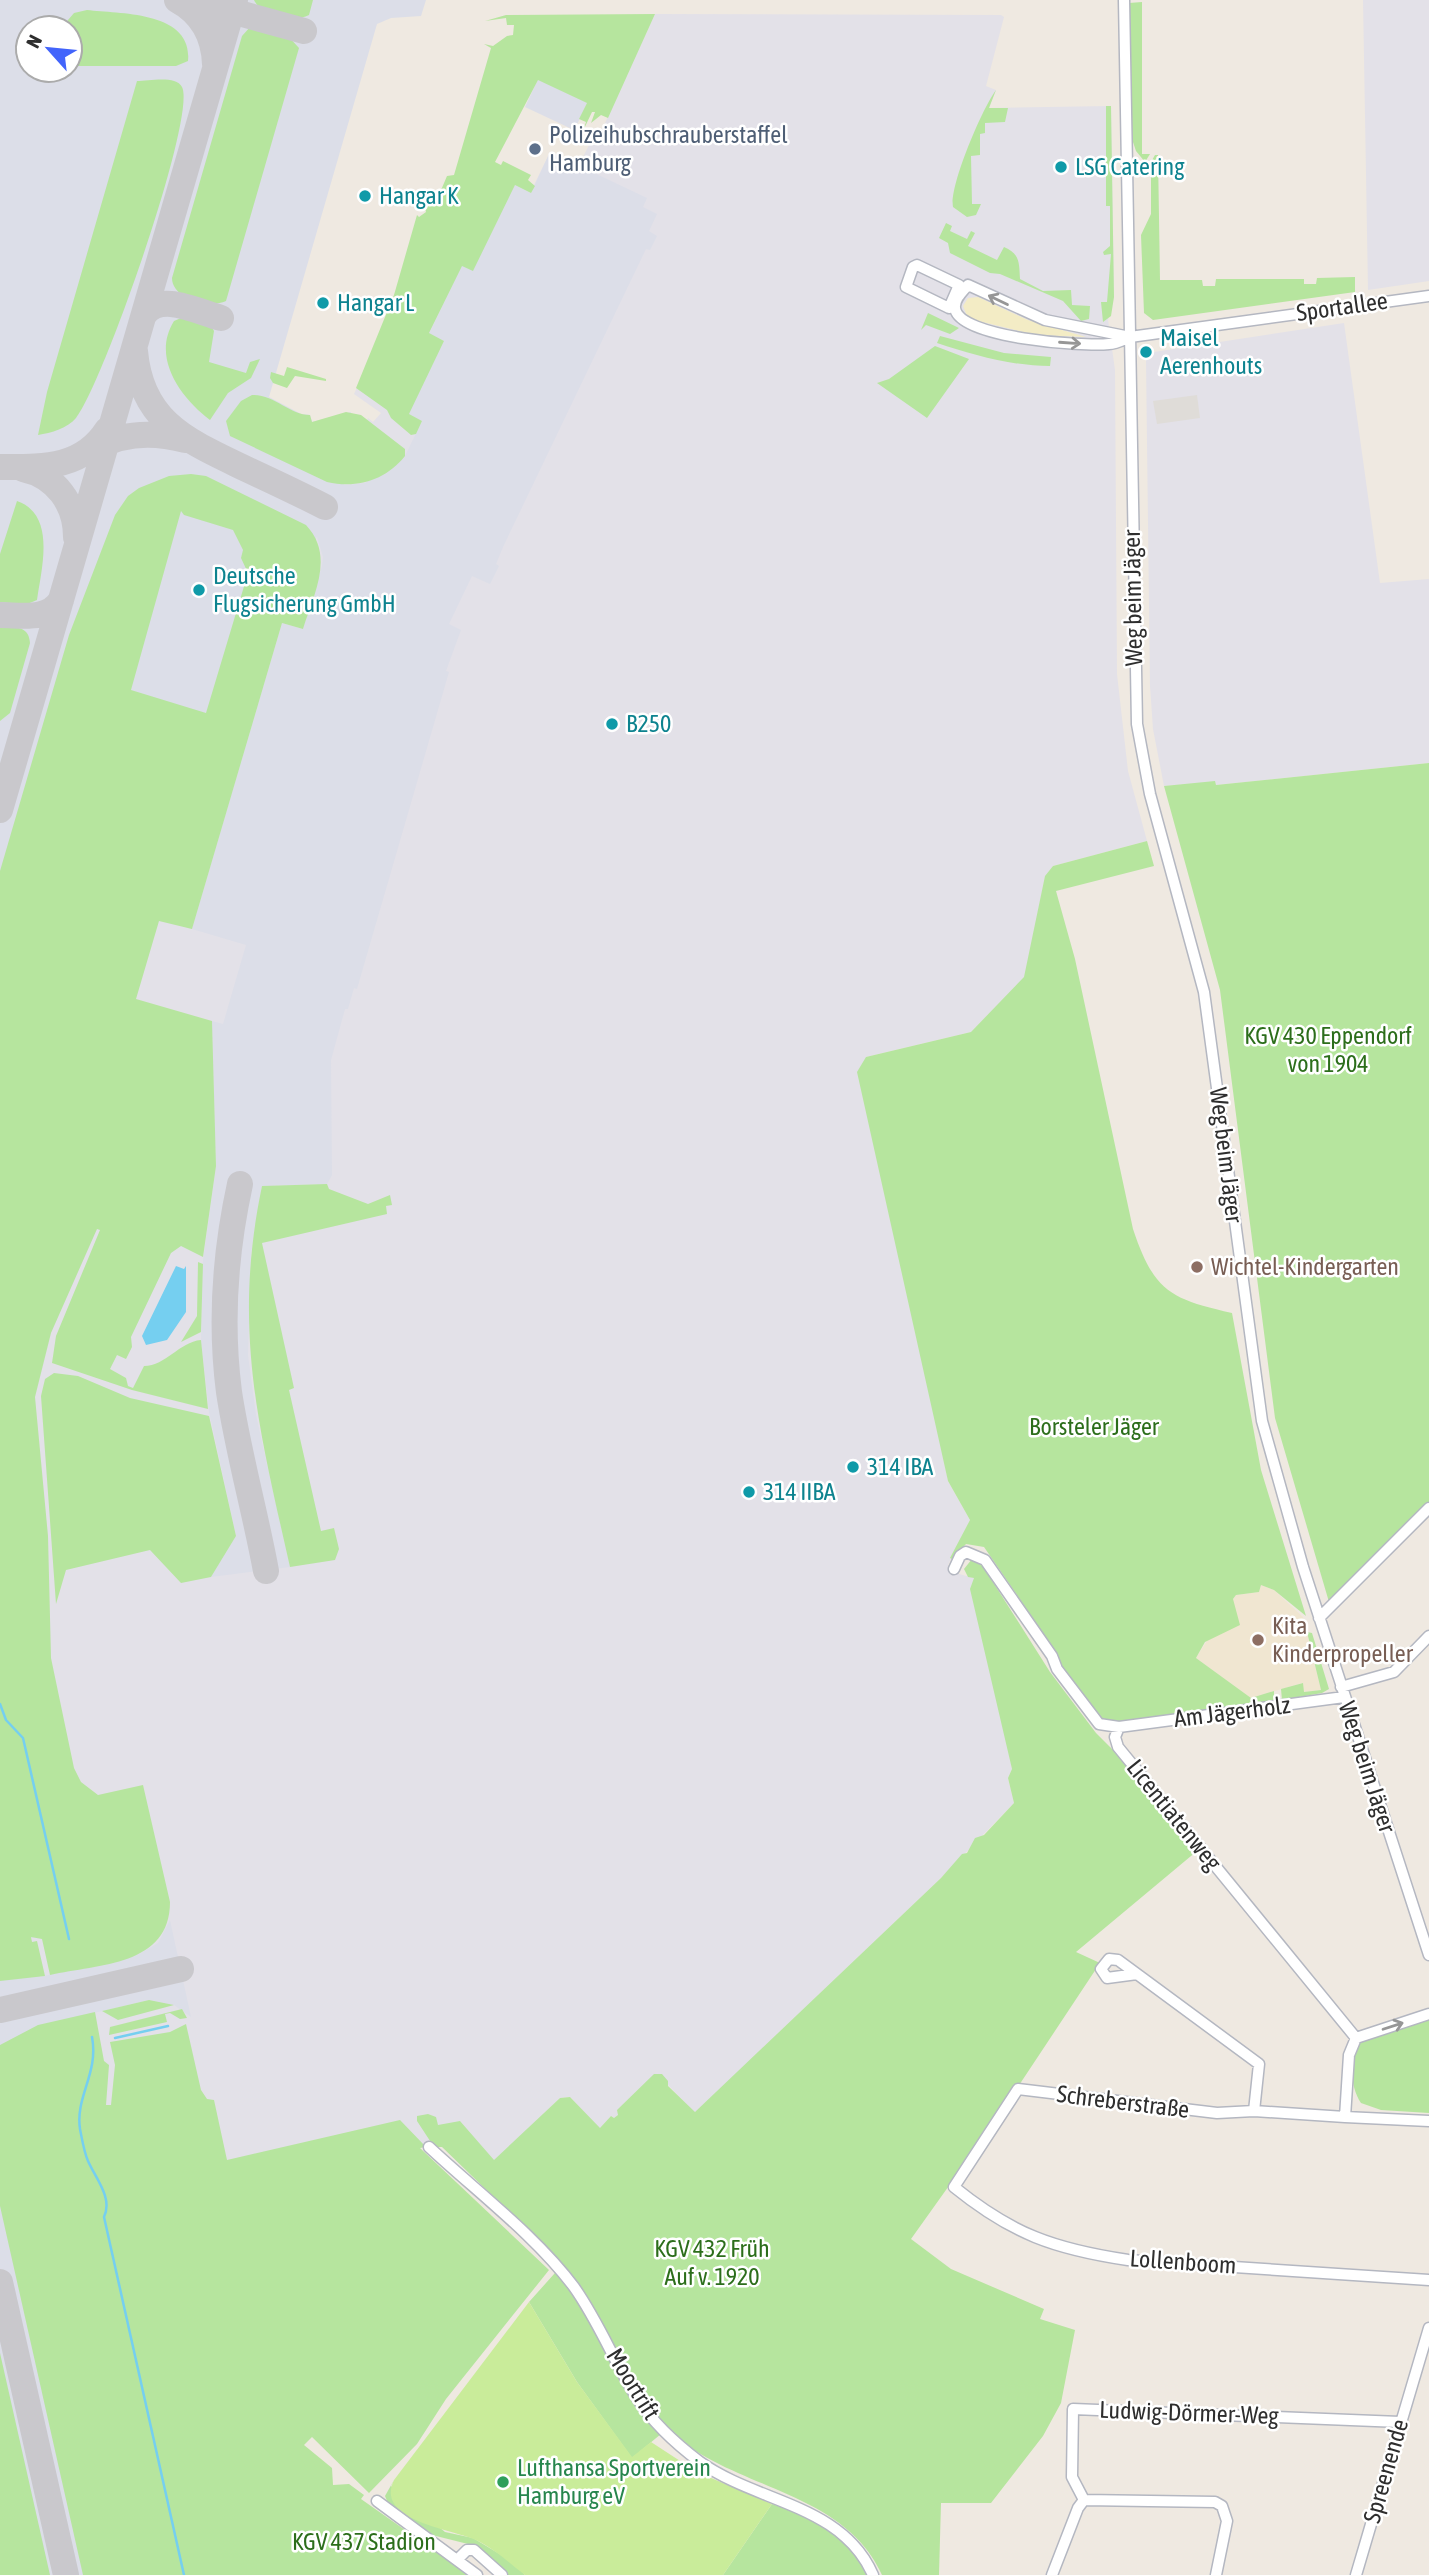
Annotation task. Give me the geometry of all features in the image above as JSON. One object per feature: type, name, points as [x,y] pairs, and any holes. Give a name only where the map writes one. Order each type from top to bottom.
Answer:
[{"type":"street","name":"Weg beim Jäger","points":[[1124,0],[1137,724],[1150,794],[1204,992],[1262,1421],[1319,1618],[1429,1955]]},
{"type":"street","points":[[918,265],[959,287],[947,309],[905,284],[918,265]]},
{"type":"street","points":[[968,285],[1045,320],[1130,337],[1113,344],[1095,345],[1010,336],[965,324],[956,313],[956,302],[968,285]]},
{"type":"street","name":"Sportallee","points":[[1130,337],[1429,296]]},
{"type":"street","points":[[1319,1618],[1429,1508]]},
{"type":"street","name":"Licentiatenweg","points":[[954,1570],[960,1556],[966,1552],[985,1560],[1052,1656],[1057,1669],[1099,1724],[1119,1727],[1115,1737],[1118,1747],[1356,2038]]},
{"type":"street","name":"Am Jägerholz","points":[[1119,1727],[1343,1692],[1394,1672],[1429,1636]]},
{"type":"street","points":[[1137,1974],[1259,2064],[1254,2111]]},
{"type":"street","points":[[1345,2117],[1349,2054],[1356,2038],[1429,2014]]},
{"type":"street","name":"Schreberstraße","points":[[954,2187],[1018,2089],[1217,2113],[1254,2111],[1429,2121]]},
{"type":"street","name":"Moortrift","points":[[429,2147],[545,2255],[574,2288],[637,2398],[662,2430],[702,2463],[807,2511],[843,2533],[862,2553],[873,2575]]},
{"type":"street","name":"Lollenboom","points":[[954,2187],[986,2213],[1032,2238],[1080,2253],[1128,2260],[1429,2280]]},
{"type":"street","name":"Spreenende","points":[[1356,2575],[1429,2328]]},
{"type":"street","name":"Ludwig-Dörmer-Weg","points":[[1084,2500],[1072,2477],[1073,2409],[1400,2422]]},
{"type":"street","points":[[1052,2575],[1078,2508],[1084,2500],[1215,2502],[1222,2506],[1227,2521],[1216,2575]]},
{"type":"street","points":[[377,2501],[477,2575]]},
{"type":"street","points":[[457,2560],[467,2550],[474,2550],[502,2575]]},
{"type":"shaded area","points":[[0,0],[426,0],[421,16],[391,18],[377,24],[269,397],[301,414],[310,415],[312,422],[351,412],[344,485],[365,483],[405,456],[422,421],[408,415],[444,341],[429,334],[462,265],[473,270],[515,185],[531,193],[550,152],[647,198],[643,207],[657,214],[649,231],[657,236],[650,250],[646,249],[503,547],[496,564],[499,566],[490,584],[472,576],[449,624],[461,630],[446,671],[449,672],[357,989],[354,988],[348,1009],[345,1009],[331,1060],[332,1175],[327,1184],[262,1186],[251,1254],[248,1355],[256,1415],[290,1567],[211,1577],[236,1536],[209,1412],[201,1340],[203,1260],[216,1166],[212,1021],[223,1024],[246,945],[192,929],[282,623],[303,629],[322,566],[323,557],[317,537],[211,741],[188,761],[65,1257],[6,1476],[99,1923],[31,1938],[40,1977],[139,1954],[158,1943],[170,1920],[191,2017],[174,2005],[149,2000],[51,2023],[98,2086],[195,2575],[0,2575]]},
{"type":"shaded area","points":[[1363,0],[1429,0],[1429,281],[1368,290]]},
{"type":"shaded area","points":[[655,14],[1001,15],[1004,17],[986,86],[996,90],[989,108],[1111,106],[1114,297],[1108,320],[1115,370],[1117,674],[1128,771],[1147,841],[1053,866],[1045,877],[1025,977],[971,1032],[866,1057],[948,1481],[970,1520],[948,1565],[959,1574],[974,1578],[1012,1769],[1008,1778],[1014,1803],[941,1878],[695,2113],[668,2085],[614,2118],[611,2116],[600,2129],[570,2097],[560,2098],[494,2161],[442,2147],[419,2147],[292,2182],[109,2167],[60,2063],[31,1937],[46,1687],[23,1364],[119,998],[368,418],[373,422],[381,413],[354,394],[434,221],[490,163],[534,185],[550,152],[579,165],[595,133],[600,134]]},
{"type":"shaded area","points":[[538,79],[588,103],[574,130],[525,107]]},
{"type":"shaded area","points":[[1344,323],[1380,583],[1429,579],[1429,763],[1216,785],[1215,782],[1164,786],[1153,729],[1150,686],[1146,360],[1154,352]]},
{"type":"shaded area","points":[[1197,395],[1200,418],[1157,424],[1153,401]]},
{"type":"shaded area","name":"Kita Kinderpropeller","points":[[1261,1585],[1274,1590],[1303,1617],[1321,1690],[1304,1692],[1302,1683],[1251,1698],[1196,1658],[1236,1595],[1259,1592]]},
{"type":"green space","points":[[254,0],[313,0],[309,15],[287,18],[263,10]]},
{"type":"green space","points":[[1142,2],[1142,154],[1150,154],[1145,162],[1136,151],[1131,136],[1129,3]]},
{"type":"green space","points":[[87,10],[135,15],[167,24],[179,32],[186,45],[188,61],[176,66],[84,66],[84,14],[74,13]]},
{"type":"green space","points":[[655,14],[608,118],[601,115],[591,123],[595,112],[592,112],[582,133],[586,122],[579,119],[587,103],[538,80],[495,162],[501,165],[503,161],[531,175],[528,180],[535,186],[531,193],[515,185],[473,271],[462,266],[429,333],[444,341],[409,414],[422,421],[416,434],[411,435],[391,418],[387,410],[356,388],[394,295],[417,215],[419,217],[426,212],[425,208],[436,202],[447,176],[454,175],[491,48],[484,44],[493,46],[513,35],[514,25],[507,25],[506,18],[485,21],[506,15]]},
{"type":"green space","points":[[251,26],[287,35],[299,48],[226,301],[201,303],[178,292],[172,278],[242,36]]},
{"type":"green space","points":[[168,80],[179,83],[182,87],[183,108],[176,146],[145,251],[89,395],[73,422],[59,430],[38,435],[47,392],[137,81]]},
{"type":"green space","points":[[996,90],[989,108],[1008,108],[1005,122],[985,123],[985,133],[980,134],[980,155],[971,156],[972,204],[981,204],[976,215],[967,217],[953,207],[956,182],[976,129]]},
{"type":"green space","points":[[1106,106],[1111,106],[1114,297],[1111,316],[1103,322],[1101,302],[1107,302],[1111,254],[1104,255],[1103,252],[1110,246],[1110,206],[1106,206]]},
{"type":"green space","points":[[1155,155],[1158,155],[1160,280],[1202,280],[1203,286],[1215,286],[1216,279],[1304,279],[1304,284],[1316,284],[1317,278],[1355,277],[1355,292],[1153,320],[1144,313],[1141,235],[1151,214],[1151,162]]},
{"type":"green space","points":[[946,223],[952,226],[950,231],[967,239],[971,231],[975,233],[968,246],[997,260],[1004,247],[1013,253],[1019,263],[1020,279],[1043,291],[1071,290],[1072,305],[1090,306],[1089,319],[1081,321],[1063,301],[1000,274],[990,273],[950,253],[948,243],[939,238]]},
{"type":"green space","points":[[928,313],[959,328],[950,334],[926,325],[921,330]]},
{"type":"green space","points":[[181,318],[211,326],[214,331],[209,362],[246,373],[250,362],[260,359],[251,378],[228,393],[210,420],[180,389],[168,363],[168,335],[174,321]]},
{"type":"green space","points":[[940,336],[1004,353],[1051,357],[1050,366],[979,356],[937,343]]},
{"type":"green space","points":[[935,346],[969,359],[927,418],[877,383],[889,379]]},
{"type":"green space","points":[[287,367],[326,381],[295,376],[287,388],[273,383],[271,372],[284,376]]},
{"type":"green space","points":[[252,395],[268,398],[296,412],[310,415],[312,422],[346,412],[361,415],[405,449],[405,456],[389,471],[370,481],[349,484],[327,482],[230,436],[226,421],[241,401]]},
{"type":"green space","points":[[169,476],[206,476],[306,525],[315,537],[319,549],[320,575],[303,629],[282,623],[192,929],[159,921],[136,999],[212,1021],[216,1166],[203,1257],[181,1246],[171,1253],[131,1337],[132,1347],[126,1359],[117,1355],[110,1369],[126,1378],[128,1386],[133,1388],[144,1366],[159,1362],[186,1345],[201,1340],[208,1409],[132,1390],[52,1363],[56,1336],[100,1230],[97,1229],[51,1333],[35,1397],[48,1536],[51,1658],[74,1768],[81,1782],[98,1795],[143,1785],[170,1902],[167,1923],[158,1939],[145,1950],[128,1958],[50,1975],[42,1939],[31,1937],[32,1942],[37,1941],[45,1976],[0,1981],[0,871],[69,635],[115,515],[128,496],[139,488]],"holes":[[[181,511],[184,515],[233,530],[243,550],[241,558],[248,573],[206,713],[131,690]]]},
{"type":"green space","points":[[17,501],[30,508],[38,518],[43,544],[37,600],[25,605],[0,602],[0,554]]},
{"type":"green space","points":[[0,627],[24,630],[30,643],[10,713],[0,721]]},
{"type":"green space","name":"KGV 430 Eppendorf von 1904","points":[[1429,763],[1429,1502],[1329,1602],[1275,1418],[1220,990],[1164,786],[1215,781],[1216,785]]},
{"type":"green space","name":"Borsteler Jäger","points":[[1147,841],[1154,866],[1056,891],[1075,959],[1133,1229],[1157,1280],[1179,1297],[1232,1313],[1261,1470],[1306,1616],[1274,1590],[1261,1585],[1259,1592],[1236,1595],[1233,1599],[1240,1625],[1205,1642],[1196,1658],[1251,1698],[1274,1691],[1274,1701],[1103,1724],[1064,1674],[1058,1655],[984,1547],[966,1544],[950,1558],[970,1520],[948,1481],[857,1072],[866,1057],[971,1032],[1024,977],[1045,876],[1053,866]]},
{"type":"green space","points":[[327,1184],[329,1189],[368,1204],[390,1195],[392,1205],[386,1206],[387,1214],[262,1243],[294,1388],[289,1390],[321,1531],[334,1528],[339,1549],[335,1560],[290,1567],[268,1469],[253,1378],[249,1286],[253,1238],[262,1186]]},
{"type":"green space","points":[[198,1262],[203,1264],[201,1332],[181,1342],[197,1316]]},
{"type":"green space","points":[[54,1373],[78,1376],[130,1398],[209,1416],[236,1536],[211,1577],[181,1583],[150,1550],[66,1570],[56,1604],[41,1396],[45,1379]]},
{"type":"green space","name":"KGV 432 Früh Auf v. 1920","points":[[972,1559],[979,1560],[1050,1672],[1096,1733],[1126,1763],[1197,1851],[1076,1952],[1100,1963],[998,2117],[911,2239],[951,2269],[1044,2309],[1040,2319],[1075,2330],[1061,2403],[1043,2436],[991,2503],[941,2503],[939,2575],[882,2575],[864,2546],[841,2524],[814,2507],[722,2466],[693,2450],[667,2429],[632,2458],[577,2382],[529,2302],[563,2264],[442,2147],[434,2147],[417,2121],[417,2116],[428,2114],[436,2117],[438,2125],[460,2121],[494,2160],[560,2098],[570,2097],[600,2128],[611,2116],[614,2118],[618,2115],[617,2110],[654,2074],[662,2074],[668,2081],[668,2086],[695,2112],[941,1878],[962,1854],[967,1853],[975,1838],[984,1835],[1014,1803],[1008,1778],[1012,1769],[970,1589],[974,1578],[968,1577],[964,1569]]},
{"type":"green space","points":[[1307,1632],[1312,1633],[1329,1689],[1322,1693],[1282,1700],[1281,1689],[1303,1683],[1304,1692],[1321,1690]]},
{"type":"green space","points":[[149,2000],[174,2005],[118,2020],[102,2011]]},
{"type":"green space","points":[[182,2009],[187,2018],[180,2019],[170,2013],[165,2014],[167,2022],[109,2035],[110,2027]]},
{"type":"green space","name":"KGV 437 Stadion","points":[[95,2012],[104,2061],[109,2065],[106,2105],[111,2105],[115,2065],[110,2042],[170,2032],[186,2024],[201,2090],[207,2099],[214,2100],[227,2160],[400,2120],[426,2147],[420,2148],[549,2270],[446,2399],[417,2444],[369,2493],[312,2437],[304,2445],[332,2468],[333,2485],[349,2484],[364,2495],[361,2499],[469,2575],[83,2575],[0,2206],[0,2045],[38,2025]]},
{"type":"green space","points":[[1429,2018],[1429,2113],[1381,2110],[1361,2103],[1353,2081],[1352,2064],[1361,2042]]},
{"type":"green space","points":[[529,2302],[577,2382],[632,2457],[651,2442],[697,2472],[772,2504],[723,2575],[525,2575],[476,2540],[419,2521],[395,2505],[391,2494],[394,2480]]},
{"type":"green space","points":[[0,2353],[50,2575],[0,2575]]},
{"type":"green space","points":[[394,2480],[391,2486],[445,2532],[473,2538],[513,2562],[525,2575],[507,2575],[476,2546],[428,2534],[390,2508],[385,2496]]},
{"type":"green space","points":[[772,2504],[801,2515],[828,2530],[850,2549],[868,2575],[723,2575]]},
{"type":"sand","points":[[978,297],[1028,320],[1086,337],[1035,335],[974,320],[967,316],[963,306],[968,298]]},
{"type":"water","points":[[176,1266],[184,1269],[186,1266],[186,1312],[167,1340],[146,1345],[142,1336]]},
{"type":"waterway","points":[[0,1704],[6,1720],[23,1738],[69,1939]]},
{"type":"waterway","points":[[115,2038],[168,2026]]},
{"type":"waterway","points":[[92,2037],[92,2062],[79,2117],[80,2129],[87,2157],[105,2196],[104,2217],[184,2575]]},
{"type":"taxiway","points":[[177,0],[194,12],[205,27],[212,44],[215,64]]},
{"type":"taxiway","points":[[192,0],[304,31]]},
{"type":"taxiway","points":[[0,810],[235,0]]},
{"type":"taxiway","points":[[144,315],[160,304],[169,304],[221,318]]},
{"type":"taxiway","points":[[135,351],[146,395],[170,425],[202,447],[325,507]]},
{"type":"taxiway","points":[[0,467],[46,466],[73,459],[97,443],[107,430]]},
{"type":"taxiway","points":[[96,448],[118,439],[140,435],[185,440]]},
{"type":"taxiway","points":[[23,469],[45,478],[62,493],[72,513],[76,537]]},
{"type":"taxiway","points":[[0,615],[42,614],[56,607],[61,600]]},
{"type":"taxiway","points":[[240,1184],[228,1262],[226,1366],[237,1437],[266,1571]]},
{"type":"taxiway","points":[[0,2010],[181,1969]]},
{"type":"taxiway","points":[[0,2282],[66,2575]]},
{"type":"place","name":"Polizeihubschrauberstaffel Hamburg","points":[[535,149]]},
{"type":"place","name":"LSG Catering","points":[[1061,167]]},
{"type":"place","name":"Hangar K","points":[[365,196]]},
{"type":"place","name":"Hangar L","points":[[323,303]]},
{"type":"place","name":"Maisel Aerenhouts","points":[[1146,352]]},
{"type":"place","name":"Deutsche Flugsicherung GmbH","points":[[199,590]]},
{"type":"place","name":"B250","points":[[612,724]]},
{"type":"place","name":"Wichtel-Kindergarten","points":[[1197,1267]]},
{"type":"place","name":"314 IBA","points":[[853,1467]]},
{"type":"place","name":"314 IIBA","points":[[749,1492]]},
{"type":"place","name":"Kita Kinderpropeller","points":[[1258,1640]]},
{"type":"place","name":"Lufthansa Sportverein Hamburg eV","points":[[503,2482]]}]
